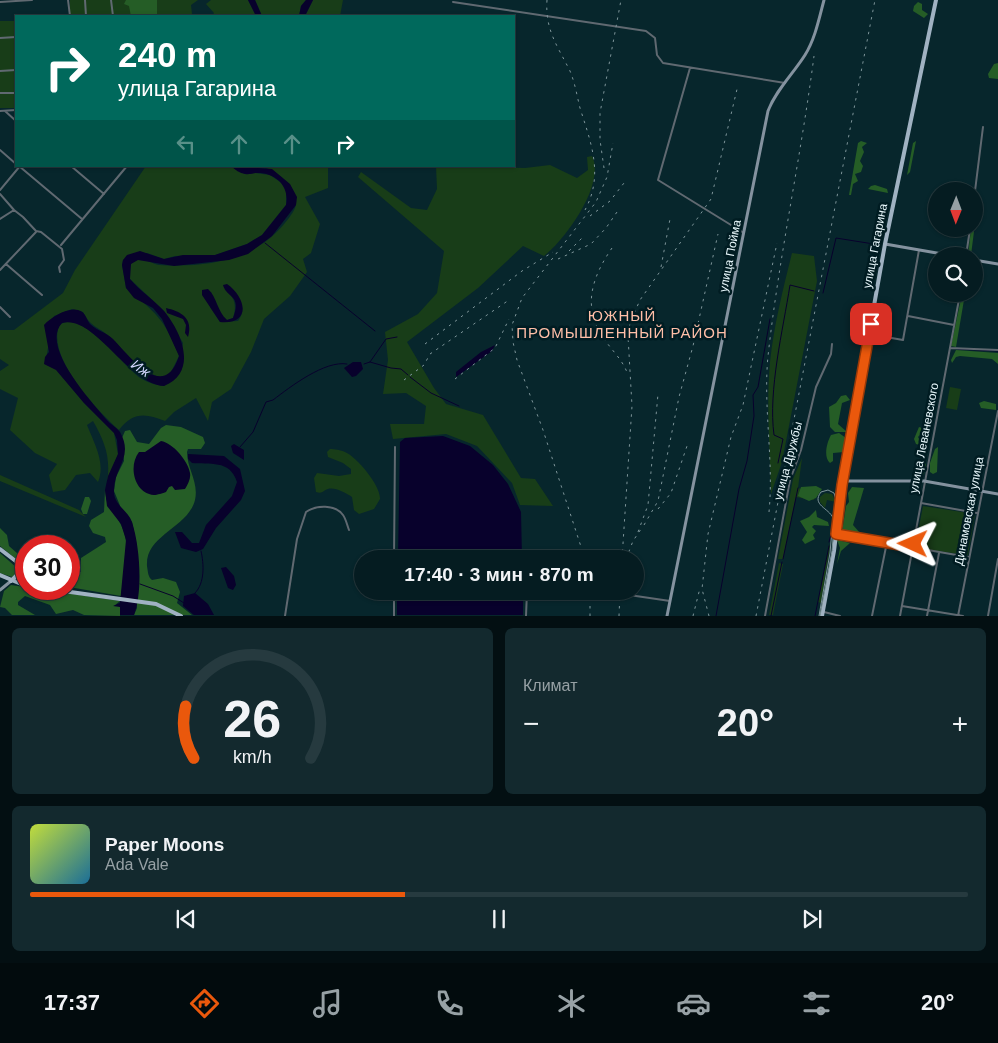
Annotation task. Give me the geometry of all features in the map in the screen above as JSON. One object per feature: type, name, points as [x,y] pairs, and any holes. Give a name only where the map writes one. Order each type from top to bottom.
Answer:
[{"type":"main road","name":"улица Пойма","points":[[667,616],[768,111],[806,54],[814,37],[824,0]]},
{"type":"main road","name":"улица Гагарина","points":[[822,613],[836,534],[842,481],[885,244],[936,0]]},
{"type":"main road","points":[[885,244],[928,252]]},
{"type":"main road","points":[[983,262],[998,264]]},
{"type":"main road","points":[[842,481],[924,480],[998,494]]},
{"type":"main road","points":[[0,549],[15,561]]},
{"type":"main road","points":[[0,575],[15,582]]},
{"type":"main road","points":[[0,590],[15,578]]},
{"type":"main road","points":[[80,592],[143,602],[168,608],[181,616]]},
{"type":"main road","points":[[80,593],[84,593]]},
{"type":"street","points":[[0,2],[32,0]]},
{"type":"street","points":[[68,0],[70,15]]},
{"type":"street","points":[[85,0],[86,15]]},
{"type":"street","points":[[111,0],[113,15]]},
{"type":"street","points":[[453,2],[646,31],[655,38],[657,55],[660,61],[690,68],[785,83]]},
{"type":"street","points":[[0,38],[15,37]]},
{"type":"street","points":[[690,68],[658,180],[744,233]]},
{"type":"street","points":[[0,71],[15,70]]},
{"type":"street","points":[[0,93],[15,93]]},
{"type":"street","points":[[0,111],[15,110]]},
{"type":"street","points":[[4,111],[15,120]]},
{"type":"street","points":[[976,182],[983,127]]},
{"type":"street","points":[[0,150],[15,163]]},
{"type":"street","points":[[0,190],[18,167]]},
{"type":"street","points":[[20,167],[82,219]]},
{"type":"street","points":[[72,167],[104,194]]},
{"type":"street","points":[[61,244],[126,167]]},
{"type":"street","points":[[0,194],[36,231],[41,232],[62,249],[64,260],[59,267],[60,272]]},
{"type":"street","points":[[0,219],[14,210]]},
{"type":"street","points":[[0,270],[36,231]]},
{"type":"street","points":[[869,334],[902,340],[919,250]]},
{"type":"street","points":[[6,264],[42,295]]},
{"type":"street","name":"улица Леваневского","points":[[900,616],[958,302]]},
{"type":"street","points":[[0,307],[10,317]]},
{"type":"street","points":[[907,316],[954,325]]},
{"type":"street","name":"улица Дружбы","points":[[765,616],[790,480],[801,450],[816,387],[831,354],[832,344]]},
{"type":"street","points":[[950,348],[998,350]]},
{"type":"street","name":"Динамовская улица","points":[[958,615],[998,411]]},
{"type":"street","points":[[394,550],[395,447]]},
{"type":"street","points":[[920,503],[977,514]]},
{"type":"street","points":[[286,616],[297,539],[306,512],[319,507],[335,509],[342,514],[349,530]]},
{"type":"street","points":[[836,534],[968,557]]},
{"type":"street","points":[[872,616],[887,542]]},
{"type":"street","points":[[927,616],[939,553]]},
{"type":"street","points":[[988,616],[998,559]]},
{"type":"street","points":[[644,597],[670,601]]},
{"type":"street","points":[[394,600],[394,616]]},
{"type":"street","points":[[526,600],[526,616]]},
{"type":"street","points":[[902,606],[964,616]]},
{"type":"street","points":[[822,613],[841,615]]},
{"type":"green space","points":[[70,0],[198,0],[191,5],[191,15],[70,15]]},
{"type":"green space","points":[[126,0],[157,0],[157,15],[131,15],[129,6],[124,4]]},
{"type":"green space","points":[[211,0],[248,0],[256,15],[213,15],[214,13],[206,4]]},
{"type":"green space","points":[[255,0],[306,0],[301,6],[299,15],[262,15]]},
{"type":"green space","points":[[313,0],[343,0],[340,15],[306,15]]},
{"type":"green space","points":[[918,2],[922,4],[922,10],[928,14],[924,18],[913,11],[914,6]]},
{"type":"green space","points":[[0,21],[15,21],[15,108],[0,108]]},
{"type":"green space","points":[[998,63],[998,79],[989,78],[988,74],[994,64]]},
{"type":"green space","points":[[861,141],[867,143],[862,147],[864,152],[860,161],[863,166],[861,172],[855,174],[858,181],[853,184],[851,195],[849,195],[858,143]]},
{"type":"green space","points":[[916,141],[910,172],[907,175],[913,143]]},
{"type":"green space","points":[[592,156],[595,168],[589,196],[572,225],[553,248],[544,256],[523,246],[478,288],[407,342],[434,388],[446,404],[483,415],[521,478],[535,479],[553,506],[520,505],[512,483],[477,446],[446,434],[393,439],[390,424],[424,424],[426,406],[406,393],[383,394],[388,360],[385,332],[418,314],[437,293],[444,251],[358,177],[361,172],[411,208],[427,210],[437,189],[436,167],[525,168],[550,165],[577,178],[588,170],[587,157]]},
{"type":"green space","points":[[145,167],[233,167],[245,174],[270,175],[283,184],[286,189],[286,205],[262,235],[247,244],[215,255],[175,256],[164,259],[147,253],[123,260],[122,265],[126,288],[158,317],[169,333],[179,356],[170,374],[164,378],[148,372],[134,362],[107,334],[89,321],[83,312],[72,309],[54,316],[45,364],[56,369],[84,403],[114,433],[118,454],[107,482],[108,465],[106,450],[93,421],[87,425],[100,460],[101,468],[98,482],[90,473],[76,475],[65,490],[53,492],[49,475],[57,464],[35,453],[10,430],[18,398],[0,389],[0,371],[9,365],[0,359],[0,330],[14,330],[63,293],[75,270]]},
{"type":"green space","points":[[264,167],[328,167],[328,188],[305,197],[320,224],[311,253],[303,259],[307,272],[290,296],[264,319],[251,352],[231,389],[212,402],[208,421],[196,398],[174,412],[165,421],[145,416],[134,417],[119,430],[87,397],[67,368],[60,353],[57,339],[59,326],[68,322],[78,324],[102,341],[142,379],[164,386],[177,376],[183,343],[164,311],[130,279],[131,265],[134,261],[141,259],[159,265],[179,266],[217,262],[235,257],[267,241],[281,228],[296,205],[293,191],[277,174]],"holes":[[[224,289],[240,302],[242,310],[238,321],[220,322],[210,307],[211,292],[221,315],[227,320],[233,318],[235,309],[233,298]]]},
{"type":"green space","points":[[875,185],[887,189],[888,193],[868,189]]},
{"type":"green space","points":[[970,238],[973,238],[972,247],[969,247]]},
{"type":"green space","points":[[792,253],[814,256],[817,281],[782,462],[771,494],[768,412],[770,362],[776,321]]},
{"type":"green space","points":[[960,302],[964,302],[956,347],[951,346]]},
{"type":"green space","points":[[956,350],[998,353],[998,364],[992,359],[960,356],[956,357],[952,363],[951,360]]},
{"type":"green space","points":[[950,387],[961,389],[957,410],[946,408]]},
{"type":"green space","points":[[846,395],[850,400],[842,403],[838,424],[847,432],[835,432],[830,427],[829,407],[836,403],[841,396]]},
{"type":"green space","points":[[984,401],[996,404],[996,410],[981,408],[979,403]]},
{"type":"green space","points":[[166,425],[181,427],[203,437],[205,443],[201,449],[188,449],[187,452],[196,493],[191,510],[159,539],[148,555],[147,566],[152,580],[163,578],[176,582],[180,592],[177,603],[192,615],[134,615],[137,608],[137,546],[132,522],[121,508],[114,491],[116,477],[124,461],[122,438],[125,431],[130,430],[137,442],[149,444],[161,428]]},
{"type":"green space","points":[[919,427],[925,429],[918,437],[923,446],[916,444],[914,439]]},
{"type":"green space","points":[[839,433],[846,438],[847,442],[844,452],[833,453],[833,461],[830,463],[826,453],[828,441],[831,435]]},
{"type":"green space","points":[[938,447],[937,472],[933,474],[930,472],[930,463],[935,449]]},
{"type":"green space","points":[[330,449],[342,451],[350,455],[373,480],[380,499],[374,509],[359,514],[354,510],[352,497],[344,492],[331,489],[316,492],[314,478],[317,473],[339,476],[351,474],[351,469],[343,463],[328,457],[327,452]]},
{"type":"green space","points":[[802,458],[798,488],[815,492],[814,500],[796,497],[783,559],[778,559],[793,479]]},
{"type":"green space","points":[[923,461],[926,464],[924,474],[921,477],[916,477],[913,472],[920,467]]},
{"type":"green space","points":[[0,475],[79,510],[86,517],[0,481]]},
{"type":"green space","points":[[816,486],[822,489],[816,498],[809,501],[798,496],[801,487]]},
{"type":"green space","points":[[852,487],[864,488],[853,525],[860,533],[856,536],[843,534],[842,532],[846,506],[849,502],[848,493]]},
{"type":"green space","points":[[105,490],[107,502],[121,525],[126,542],[127,551],[121,596],[80,589],[81,558],[106,542],[105,537],[93,533],[89,526],[91,520],[104,512]]},
{"type":"green space","points":[[825,493],[832,494],[836,502],[827,500],[825,508],[820,502],[820,497]]},
{"type":"green space","points":[[85,497],[89,497],[91,501],[87,514],[83,514],[81,509]]},
{"type":"green space","points":[[923,506],[975,514],[968,555],[915,548]]},
{"type":"green space","points":[[816,510],[817,517],[828,522],[829,526],[814,525],[812,527],[816,531],[813,535],[815,539],[805,544],[802,540],[807,532],[800,521],[809,517]]},
{"type":"green space","points":[[0,528],[7,535],[9,546],[15,551],[15,558],[0,546]]},
{"type":"green space","points":[[837,540],[850,543],[841,551],[837,564],[840,548]]},
{"type":"green space","points":[[829,545],[830,547],[821,603],[818,602]]},
{"type":"green space","points":[[0,553],[15,566],[15,575],[12,577],[0,573]]},
{"type":"green space","points":[[779,563],[783,564],[773,615],[769,615]]},
{"type":"green space","points":[[11,585],[15,586],[15,600],[20,600],[18,605],[35,615],[12,615],[5,608],[0,607],[4,591]]},
{"type":"green space","points":[[80,595],[120,601],[114,606],[121,606],[120,616],[84,615],[73,610],[56,614],[50,605],[36,600],[80,600]]},
{"type":"water","points":[[248,0],[255,0],[262,15],[256,15]]},
{"type":"water","points":[[306,0],[313,0],[306,15],[299,15],[301,6]]},
{"type":"water","name":"Иж","points":[[232,167],[272,169],[290,184],[297,197],[296,205],[272,236],[248,254],[229,260],[174,266],[138,260],[131,264],[130,279],[164,311],[181,340],[184,361],[181,371],[175,380],[164,386],[151,382],[137,374],[124,363],[99,338],[74,323],[62,323],[57,333],[57,345],[70,373],[99,411],[120,432],[124,441],[124,455],[115,482],[114,495],[118,504],[130,518],[135,532],[139,556],[139,594],[134,615],[120,615],[120,607],[113,606],[120,603],[126,540],[121,524],[107,506],[105,490],[108,476],[118,454],[117,440],[114,433],[84,403],[56,370],[44,364],[45,357],[49,352],[44,325],[60,313],[74,309],[81,311],[90,324],[110,337],[147,372],[156,376],[165,375],[173,369],[179,356],[162,319],[153,308],[134,298],[126,288],[122,265],[123,260],[127,255],[140,251],[164,259],[183,255],[215,255],[247,244],[262,235],[286,205],[286,192],[280,182],[269,175],[263,173],[245,174]]},
{"type":"water","points":[[227,284],[238,296],[243,309],[237,319],[230,322],[220,322],[202,295],[202,290],[208,289],[211,292],[227,320],[233,318],[236,305],[223,285]]},
{"type":"water","points":[[166,308],[185,317],[189,325],[188,337],[185,333],[186,325],[183,319],[167,313]]},
{"type":"water","points":[[495,345],[492,351],[456,377],[456,372],[481,352]]},
{"type":"water","points":[[353,362],[361,362],[363,369],[356,376],[352,377],[344,368]]},
{"type":"water","points":[[443,436],[470,446],[493,465],[508,484],[521,512],[522,550],[398,550],[400,442],[405,438]]},
{"type":"water","points":[[161,441],[166,442],[179,453],[189,468],[190,477],[185,489],[175,490],[172,486],[166,492],[154,495],[147,493],[138,484],[135,478],[134,464],[139,452],[145,452]]},
{"type":"water","points":[[234,444],[244,450],[244,460],[233,453],[231,446]]},
{"type":"water","points":[[188,454],[224,456],[240,469],[245,491],[241,500],[216,528],[203,549],[196,552],[181,548],[175,532],[182,532],[192,543],[199,543],[206,525],[232,496],[237,482],[234,475],[224,466],[192,463],[188,459]]},
{"type":"water","points":[[226,567],[234,576],[236,585],[233,590],[228,588],[221,568]]},
{"type":"water","points":[[195,593],[208,604],[214,615],[194,615],[183,606],[184,596]]},
{"type":"water","points":[[397,600],[523,600],[523,615],[397,615]]},
{"type":"waterway","points":[[823,293],[836,238],[880,245]]},
{"type":"waterway","points":[[265,243],[375,331]]},
{"type":"waterway","points":[[778,463],[783,439],[774,435],[773,399],[777,360],[790,285],[814,291]]},
{"type":"waterway","points":[[716,616],[739,489],[747,461],[754,416],[753,395],[758,387],[770,319]]},
{"type":"waterway","points":[[364,364],[370,362],[386,339],[397,337]]},
{"type":"waterway","points":[[958,349],[998,351]]},
{"type":"waterway","points":[[370,362],[401,369],[408,375]]},
{"type":"waterway","points":[[240,447],[253,432],[266,402],[273,400],[318,370],[338,364],[347,364]]},
{"type":"waterway","points":[[410,377],[431,393],[459,406]]},
{"type":"waterway","points":[[783,559],[798,488]]},
{"type":"waterway","points":[[842,515],[847,488]]},
{"type":"waterway","points":[[839,533],[840,524]]},
{"type":"waterway","points":[[829,542],[832,531]]},
{"type":"waterway","points":[[838,533],[860,536]]},
{"type":"waterway","points":[[815,616],[829,546]]},
{"type":"waterway","points":[[195,593],[202,579],[203,562],[201,551]]},
{"type":"waterway","points":[[771,616],[782,562]]},
{"type":"waterway","points":[[140,584],[173,596],[184,603]]},
{"type":"tram line","points":[[819,616],[830,553],[833,518],[819,503],[818,496],[821,492],[828,490],[834,493],[836,500],[832,551],[820,616]]},
{"type":"railway","points":[[547,0],[550,29],[572,76],[594,159],[594,184],[585,210]]},
{"type":"railway","points":[[604,168],[600,140],[600,113],[621,0]]},
{"type":"railway","points":[[756,616],[875,0]]},
{"type":"railway","points":[[769,512],[768,356],[814,56]]},
{"type":"railway","points":[[623,550],[632,406],[628,336],[630,323],[640,300],[711,199],[738,85]]},
{"type":"railway","points":[[582,550],[543,430],[517,360],[512,325],[522,298],[596,202],[607,177],[613,143]]},
{"type":"railway","points":[[590,216],[610,201],[624,183]]},
{"type":"railway","points":[[558,259],[591,244],[606,228],[617,212]]},
{"type":"railway","points":[[661,267],[670,219]]},
{"type":"railway","points":[[644,525],[658,501],[679,397],[693,346],[718,234]]},
{"type":"railway","points":[[569,251],[583,237]]},
{"type":"railway","points":[[709,616],[702,589],[708,534],[731,437],[743,405],[777,243]]},
{"type":"railway","points":[[612,248],[599,270],[592,293],[591,304],[598,328],[621,360],[628,375]]},
{"type":"railway","points":[[425,344],[522,271],[553,252]]},
{"type":"railway","points":[[404,380],[424,365],[430,354],[509,300]]},
{"type":"railway","points":[[455,379],[495,348],[509,319]]},
{"type":"railway","points":[[638,532],[648,505],[658,394]]},
{"type":"railway","points":[[658,509],[671,493],[687,446]]},
{"type":"railway","points":[[630,550],[643,526]]},
{"type":"railway","points":[[693,616],[700,588]]},
{"type":"railway","points":[[590,600],[590,616]]},
{"type":"railway","points":[[619,616],[620,600]]},
{"type":"district","name":"ЮЖНЫЙ ПРОМЫШЛЕННЫЙ РАЙОН","points":[[622,324]]},
{"type":"route","points":[[871,324],[842,485],[836,534],[912,547],[913,544]]}]
